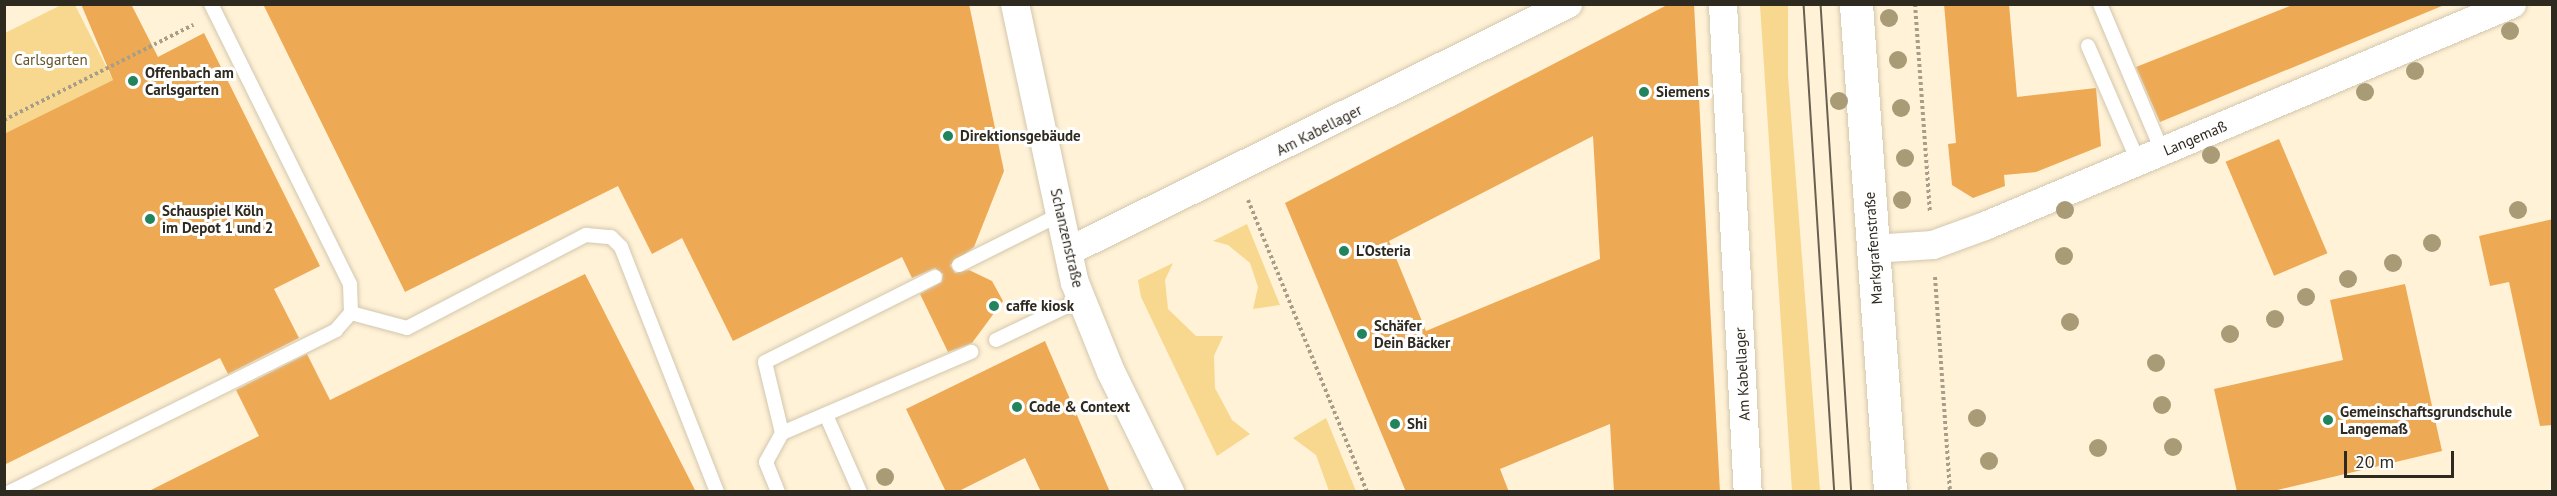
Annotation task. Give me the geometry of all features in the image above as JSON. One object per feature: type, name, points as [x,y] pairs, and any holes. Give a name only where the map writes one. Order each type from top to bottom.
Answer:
[{"type":"main road","name":"Markgrafenstraße","points":[[1856,4],[1890,492]]},
{"type":"street","name":"Schanzenstraße","points":[[1015,4],[1069,251],[1082,299],[1170,492]]},
{"type":"street","name":"Am Kabellager","points":[[1069,251],[1236,171],[1568,4]]},
{"type":"street","name":"Am Kabellager","points":[[1723,4],[1748,492]]},
{"type":"street","name":"Langemaß","points":[[1873,249],[1933,245],[2512,4]]},
{"type":"lane","points":[[2100,4],[2150,156]]},
{"type":"lane","points":[[10,492],[336,330],[351,313],[350,284],[213,9]]},
{"type":"lane","points":[[2088,46],[2150,156]]},
{"type":"lane","points":[[959,265],[1061,214]]},
{"type":"lane","points":[[351,313],[408,328],[586,235],[611,237],[621,247],[717,492]]},
{"type":"lane","points":[[782,433],[765,362],[935,277]]},
{"type":"lane","points":[[996,340],[1082,299]]},
{"type":"lane","points":[[778,492],[766,462],[782,433],[971,352]]},
{"type":"lane","points":[[826,415],[860,492]]},
{"type":"path","points":[[4,120],[213,9]]},
{"type":"path","points":[[1236,171],[1367,492]]},
{"type":"green space","name":"Carlsgarten","points":[[61,5],[75,5],[113,80],[5,134],[5,33]]},
{"type":"green space","points":[[1760,5],[1788,5],[1788,76],[1820,491],[1792,491]]},
{"type":"green space","points":[[1247,224],[1280,305],[1253,309],[1258,287],[1250,263],[1228,245],[1213,241]]},
{"type":"green space","points":[[1173,263],[1165,280],[1168,309],[1196,336],[1223,336],[1214,356],[1215,388],[1232,420],[1250,434],[1217,456],[1141,297],[1138,280]]},
{"type":"green space","points":[[1326,418],[1356,491],[1329,491],[1316,455],[1293,438]]},
{"type":"building","name":"Schauspiel Köln im Depot 1 und 2","points":[[81,4],[131,4],[158,57],[204,33],[320,266],[274,289],[299,338],[228,374],[220,358],[4,465],[4,134],[113,80]]},
{"type":"building","points":[[263,4],[969,4],[1004,171],[974,247],[950,265],[955,273],[969,270],[992,281],[1003,301],[972,343],[948,352],[920,294],[942,282],[943,274],[935,268],[912,278],[902,257],[733,341],[682,238],[652,254],[618,186],[405,292]]},
{"type":"building","points":[[1669,4],[1694,4],[1720,492],[1614,492],[1610,424],[1500,469],[1509,492],[1406,492],[1285,203]],"holes":[[[1593,136],[1600,259],[1426,331],[1389,241]]]},
{"type":"building","points":[[1944,4],[2009,4],[2017,97],[2096,88],[2101,146],[2036,172],[2004,175],[2005,186],[1973,198],[1952,185],[1948,144],[1956,143]]},
{"type":"building","points":[[2295,4],[2442,6],[2160,122],[2136,67]]},
{"type":"building","points":[[2279,139],[2327,253],[2274,276],[2226,162]]},
{"type":"building","points":[[2553,219],[2553,425],[2540,426],[2509,282],[2490,286],[2479,236]]},
{"type":"building","points":[[585,274],[696,492],[147,492],[259,436],[236,390],[307,354],[330,400]]},
{"type":"building","name":"Gemeinschaftsgrundschule Langemaß","points":[[2405,284],[2442,451],[2269,492],[2237,492],[2214,389],[2343,360],[2330,300]]},
{"type":"building","points":[[1045,341],[1110,492],[1041,492],[1025,458],[957,492],[946,492],[906,409]]},
{"type":"tram line","points":[[1804,4],[1835,492]]},
{"type":"tram line","points":[[1821,4],[1852,492]]},
{"type":"place","name":"Offenbach am Carlsgarten","points":[[133,81]]},
{"type":"place","name":"Siemens","points":[[1644,92]]},
{"type":"place","name":"Direktionsgebäude","points":[[948,136]]},
{"type":"place","name":"Schauspiel Köln im Depot 1 und 2","points":[[150,219]]},
{"type":"place","name":"L'Osteria","points":[[1344,251]]},
{"type":"place","name":"caffe kiosk","points":[[994,306]]},
{"type":"place","name":"Schäfer Dein Bäcker","points":[[1362,334]]},
{"type":"place","name":"Code & Context","points":[[1017,407]]},
{"type":"place","name":"Gemeinschaftsgrundschule Langemaß","points":[[2328,420]]},
{"type":"place","name":"Shi","points":[[1395,424]]}]
